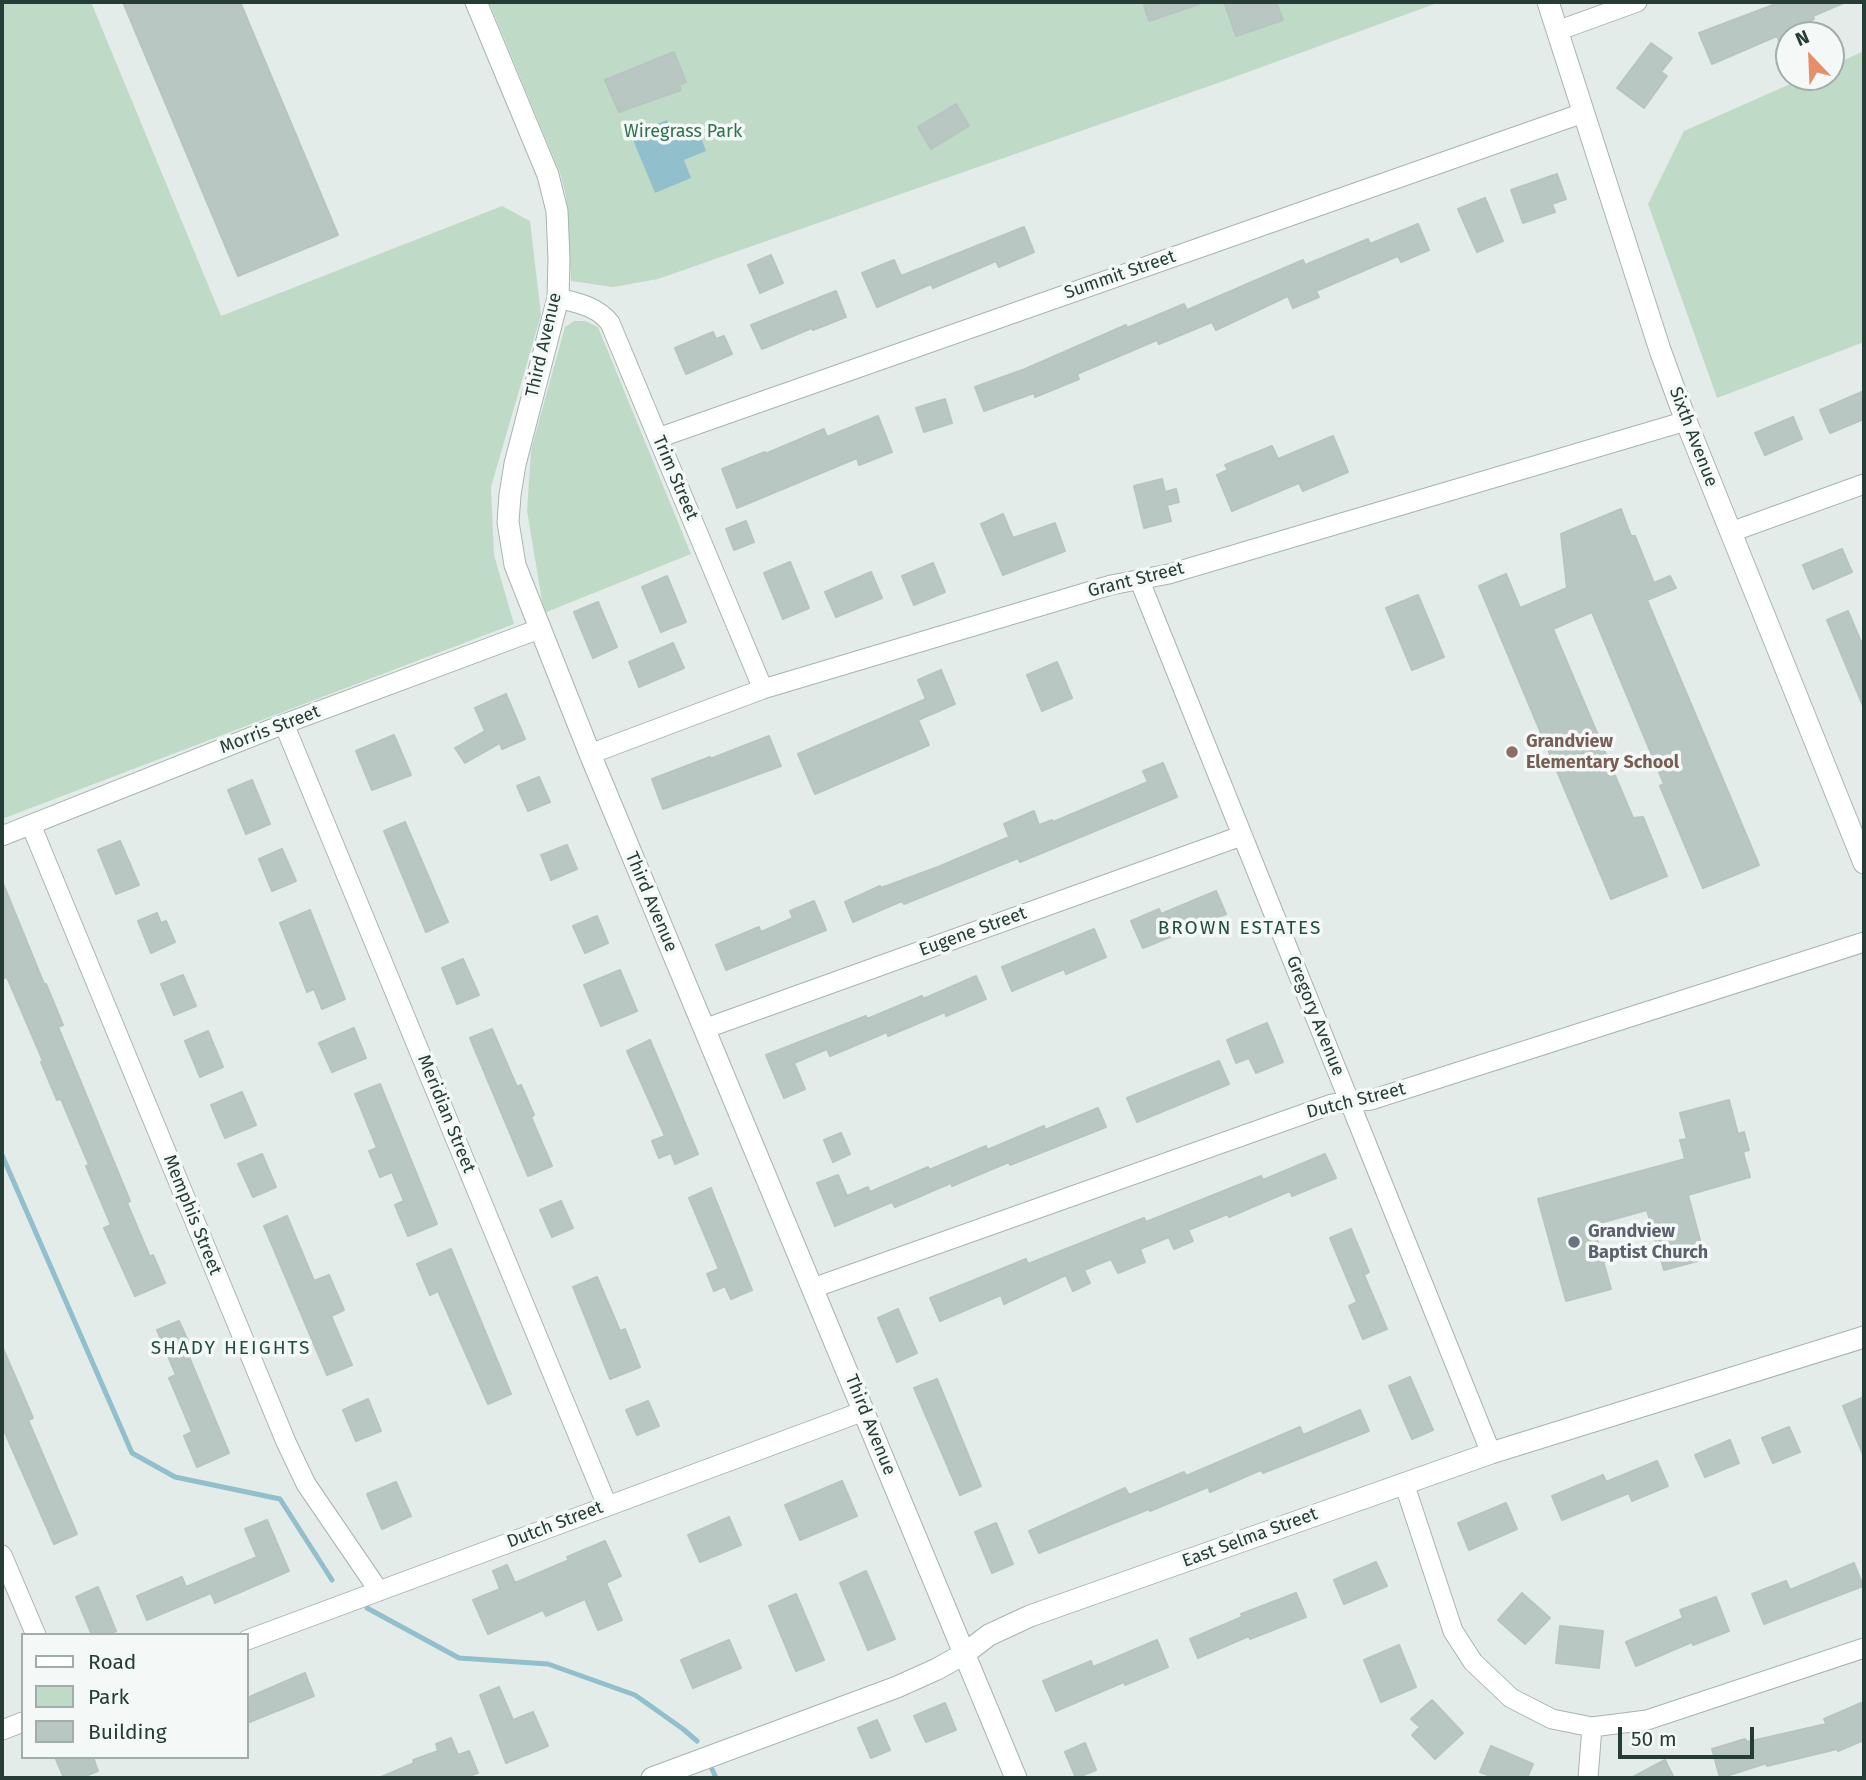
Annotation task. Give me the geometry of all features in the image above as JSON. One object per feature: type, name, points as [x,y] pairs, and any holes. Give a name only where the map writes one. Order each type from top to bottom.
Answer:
[{"type":"street","name":"Third Avenue","points":[[475,2],[552,184],[558,230],[558,298],[515,464],[508,522],[514,565],[1016,1778]]},
{"type":"street","name":"Sixth Avenue","points":[[1548,2],[1656,337],[1686,421],[1864,863]]},
{"type":"street","points":[[1557,31],[1637,2]]},
{"type":"street","name":"Summit Street","points":[[658,438],[1583,113]]},
{"type":"street","name":"Trim Street","points":[[558,298],[592,307],[610,323],[763,689]]},
{"type":"street","name":"Grant Street","points":[[590,754],[763,689],[1111,585],[1169,573],[1686,421]]},
{"type":"street","points":[[1731,532],[1864,484]]},
{"type":"street","name":"Gregory Avenue","points":[[1139,579],[1491,1453]]},
{"type":"street","name":"Morris Street","points":[[2,836],[284,724],[539,629]]},
{"type":"street","name":"Meridian Street","points":[[284,724],[607,1505]]},
{"type":"street","name":"Memphis Street","points":[[30,825],[286,1442],[306,1485],[379,1591]]},
{"type":"street","name":"Eugene Street","points":[[704,1029],[1241,836]]},
{"type":"street","name":"Dutch Street","points":[[813,1288],[1319,1109],[1371,1100],[1864,942]]},
{"type":"street","name":"East Selma Street","points":[[652,1778],[679,1774],[897,1687],[964,1654],[989,1635],[1030,1616],[1491,1453],[1864,1338]]},
{"type":"street","name":"Dutch Street","points":[[248,1640],[864,1411]]},
{"type":"street","points":[[1404,1483],[1453,1631],[1473,1662],[1511,1699],[1552,1719],[1592,1727],[1647,1720],[1864,1648]]},
{"type":"street","points":[[2,1555],[35,1633]]},
{"type":"street","points":[[2,1730],[21,1723]]},
{"type":"street","points":[[1588,1778],[1592,1727]]},
{"type":"green space","points":[[2,2],[91,2],[221,316],[502,206],[530,221],[541,315],[491,487],[494,555],[514,624],[2,819]]},
{"type":"green space","name":"Wiregrass Park","points":[[489,2],[1440,2],[1218,83],[658,279],[613,287],[571,281],[566,196],[560,173]]},
{"type":"green space","points":[[1864,51],[1864,342],[1717,398],[1648,204],[1684,131],[1775,91],[1845,91],[1845,60]]},
{"type":"green space","points":[[574,321],[585,321],[598,327],[691,554],[544,613],[527,511],[531,450],[565,327]]},
{"type":"water","points":[[667,120],[674,137],[697,127],[706,151],[684,160],[691,178],[655,193],[631,135]]},
{"type":"building","points":[[123,2],[240,2],[338,235],[238,276]]},
{"type":"building","points":[[1143,2],[1199,2],[1199,4],[1149,21]]},
{"type":"building","points":[[1224,2],[1276,2],[1283,20],[1236,36]]},
{"type":"building","points":[[1781,2],[1846,2],[1813,16],[1814,19],[1809,21],[1775,21],[1775,37],[1712,64],[1699,33]]},
{"type":"building","points":[[1651,43],[1672,58],[1661,72],[1667,76],[1644,108],[1617,88]]},
{"type":"building","points":[[674,52],[686,82],[679,85],[681,90],[619,112],[605,80]]},
{"type":"building","points":[[956,104],[969,126],[931,149],[918,127]]},
{"type":"building","points":[[1557,174],[1566,199],[1552,204],[1555,212],[1523,223],[1511,190]]},
{"type":"building","points":[[1485,198],[1503,241],[1477,252],[1458,209]]},
{"type":"building","points":[[1418,224],[1429,250],[1401,262],[1398,256],[1316,291],[1319,297],[1293,308],[1288,296],[1216,330],[1212,322],[1159,344],[1157,340],[1077,374],[1079,379],[1035,397],[1034,393],[984,411],[975,387],[1025,369],[1126,325],[1127,328],[1184,304],[1187,310],[1303,260],[1305,265],[1368,239],[1370,244]]},
{"type":"building","points":[[1024,227],[1034,252],[999,267],[996,261],[933,288],[931,284],[877,307],[862,273],[894,260],[901,276]]},
{"type":"building","points":[[771,255],[783,283],[760,293],[748,265]]},
{"type":"building","points":[[836,291],[846,317],[762,349],[751,325]]},
{"type":"building","points":[[713,332],[716,339],[724,336],[732,354],[686,374],[675,348]]},
{"type":"building","points":[[1864,391],[1864,419],[1830,433],[1820,410]]},
{"type":"building","points":[[945,399],[952,423],[924,432],[916,408]]},
{"type":"building","points":[[878,416],[892,452],[859,465],[857,458],[737,508],[722,469],[824,429],[827,437]]},
{"type":"building","points":[[1793,417],[1802,439],[1765,455],[1755,433]]},
{"type":"building","points":[[1333,436],[1348,472],[1303,491],[1299,483],[1232,511],[1217,475],[1228,470],[1225,465],[1272,446],[1278,459]]},
{"type":"building","points":[[1162,479],[1165,492],[1176,489],[1179,502],[1167,505],[1171,521],[1144,528],[1134,486]]},
{"type":"building","points":[[1621,509],[1654,583],[1670,576],[1676,588],[1647,600],[1759,865],[1703,888],[1660,786],[1664,784],[1592,612],[1553,629],[1633,818],[1643,817],[1667,876],[1611,899],[1479,586],[1506,574],[1520,608],[1567,588],[1561,534]]},
{"type":"building","points":[[1003,514],[1013,538],[1055,523],[1065,551],[1003,575],[981,524]]},
{"type":"building","points":[[746,521],[754,542],[734,550],[726,529]]},
{"type":"building","points":[[1842,549],[1852,572],[1813,589],[1803,565]]},
{"type":"building","points":[[790,562],[809,608],[783,619],[764,573]]},
{"type":"building","points":[[933,563],[945,592],[914,605],[902,576]]},
{"type":"building","points":[[871,572],[882,598],[836,617],[825,592]]},
{"type":"building","points":[[667,576],[686,622],[661,632],[642,587]]},
{"type":"building","points":[[1418,595],[1444,657],[1412,670],[1386,608]]},
{"type":"building","points":[[598,602],[617,647],[593,658],[574,612]]},
{"type":"building","points":[[1848,611],[1864,649],[1864,708],[1827,620]]},
{"type":"building","points":[[673,643],[684,668],[639,687],[629,662]]},
{"type":"building","points":[[1057,662],[1072,698],[1042,711],[1027,675]]},
{"type":"building","points":[[941,670],[955,704],[918,720],[929,745],[815,794],[798,754],[926,699],[918,680]]},
{"type":"building","points":[[506,694],[525,739],[502,749],[500,743],[465,763],[455,748],[485,731],[475,708]]},
{"type":"building","points":[[394,735],[411,775],[372,790],[356,751]]},
{"type":"building","points":[[769,736],[781,766],[663,809],[652,779]]},
{"type":"building","points":[[1163,763],[1177,797],[1020,862],[1018,858],[853,922],[845,902],[1009,837],[1004,824],[1034,811],[1039,825],[1052,820],[1053,822],[1148,782],[1143,771]]},
{"type":"building","points":[[539,777],[550,802],[528,811],[517,786]]},
{"type":"building","points":[[252,780],[270,824],[246,834],[228,790]]},
{"type":"building","points":[[405,822],[448,922],[426,932],[384,831]]},
{"type":"building","points":[[120,841],[139,885],[116,894],[98,850]]},
{"type":"building","points":[[567,845],[577,869],[551,880],[541,855]]},
{"type":"building","points":[[282,849],[296,881],[272,891],[259,859]]},
{"type":"building","points":[[2,881],[63,1025],[58,1027],[130,1201],[127,1203],[150,1257],[153,1255],[165,1283],[135,1296],[104,1228],[111,1225],[86,1166],[89,1165],[61,1099],[57,1100],[7,977],[2,979]]},
{"type":"building","points":[[1216,891],[1226,914],[1143,948],[1131,921],[1159,909],[1161,914]]},
{"type":"building","points":[[814,901],[826,930],[726,970],[716,945],[759,927],[761,932],[793,918],[790,911]]},
{"type":"building","points":[[310,910],[345,999],[322,1009],[314,989],[307,992],[280,923]]},
{"type":"building","points":[[157,913],[161,923],[166,921],[175,942],[151,953],[138,921]]},
{"type":"building","points":[[597,916],[608,943],[585,953],[573,926]]},
{"type":"building","points":[[1094,929],[1106,957],[1066,974],[1064,969],[1012,991],[1002,967]]},
{"type":"building","points":[[463,959],[479,995],[457,1004],[442,968]]},
{"type":"building","points":[[620,970],[637,1011],[601,1026],[584,985]]},
{"type":"building","points":[[183,975],[196,1006],[174,1015],[161,984]]},
{"type":"building","points":[[976,976],[986,999],[946,1016],[945,1012],[888,1036],[887,1032],[830,1056],[827,1049],[794,1063],[805,1089],[784,1098],[766,1055],[922,996],[923,999]]},
{"type":"building","points":[[1267,1023],[1283,1062],[1256,1073],[1249,1058],[1236,1063],[1227,1040]]},
{"type":"building","points":[[354,1028],[366,1058],[332,1072],[319,1043]]},
{"type":"building","points":[[492,1029],[517,1087],[521,1085],[552,1166],[528,1176],[470,1038]]},
{"type":"building","points":[[208,1031],[223,1067],[200,1077],[185,1041]]},
{"type":"building","points":[[650,1040],[698,1154],[675,1164],[671,1153],[659,1158],[652,1141],[665,1136],[627,1051]]},
{"type":"building","points":[[1219,1061],[1229,1084],[1137,1122],[1127,1098]]},
{"type":"building","points":[[380,1084],[437,1224],[408,1236],[395,1205],[404,1201],[392,1172],[380,1177],[369,1151],[377,1148],[355,1094]]},
{"type":"building","points":[[242,1092],[256,1125],[225,1138],[211,1105]]},
{"type":"building","name":"Grandview Baptist Church","points":[[1729,1100],[1738,1134],[1744,1132],[1749,1150],[1743,1152],[1750,1177],[1688,1195],[1705,1259],[1664,1270],[1647,1210],[1593,1225],[1611,1289],[1566,1301],[1538,1199],[1685,1159],[1680,1140],[1687,1139],[1680,1113]]},
{"type":"building","points":[[1098,1108],[1106,1127],[952,1186],[951,1183],[895,1207],[892,1202],[835,1226],[817,1183],[838,1175],[847,1196],[868,1187],[870,1192],[928,1167],[929,1170],[986,1146],[987,1150],[1044,1126],[1045,1130]]},
{"type":"building","points":[[841,1133],[850,1154],[833,1162],[824,1140]]},
{"type":"building","points":[[262,1154],[276,1187],[253,1197],[238,1164]]},
{"type":"building","points":[[1325,1154],[1336,1178],[1292,1196],[1290,1191],[1229,1217],[1228,1214],[1188,1230],[1193,1241],[1174,1249],[1169,1237],[1140,1249],[1145,1262],[1118,1273],[1111,1259],[1084,1270],[1090,1283],[1073,1291],[1066,1275],[1004,1304],[1001,1295],[940,1321],[930,1298],[1026,1259],[1028,1264],[1144,1218],[1146,1222],[1261,1176],[1263,1180]]},
{"type":"building","points":[[711,1188],[752,1290],[731,1299],[725,1286],[714,1291],[707,1274],[719,1269],[689,1198]]},
{"type":"building","points":[[561,1201],[573,1228],[552,1237],[540,1210]]},
{"type":"building","points":[[287,1216],[314,1281],[329,1275],[344,1310],[331,1316],[352,1365],[327,1375],[264,1226]]},
{"type":"building","points":[[1351,1229],[1369,1272],[1364,1275],[1387,1329],[1363,1339],[1349,1306],[1357,1302],[1330,1238]]},
{"type":"building","points":[[451,1249],[511,1394],[488,1404],[438,1291],[430,1295],[417,1264]]},
{"type":"building","points":[[597,1277],[620,1331],[625,1329],[640,1367],[610,1379],[573,1287]]},
{"type":"building","points":[[898,1309],[917,1353],[897,1362],[878,1318]]},
{"type":"building","points":[[179,1321],[192,1350],[187,1352],[229,1453],[197,1467],[184,1436],[192,1432],[169,1378],[176,1375],[157,1330]]},
{"type":"building","points":[[2,1346],[33,1418],[28,1420],[77,1534],[54,1544],[2,1426]]},
{"type":"building","points":[[1410,1377],[1433,1430],[1412,1439],[1389,1386]]},
{"type":"building","points":[[937,1379],[981,1486],[960,1495],[914,1388]]},
{"type":"building","points":[[1864,1397],[1864,1457],[1843,1406]]},
{"type":"building","points":[[368,1399],[381,1431],[356,1441],[343,1410]]},
{"type":"building","points":[[648,1401],[659,1426],[637,1435],[626,1410]]},
{"type":"building","points":[[1360,1410],[1369,1431],[1263,1473],[1261,1470],[1210,1492],[1208,1487],[1039,1553],[1029,1531],[1125,1488],[1129,1495],[1184,1472],[1186,1476],[1300,1427],[1303,1435]]},
{"type":"building","points":[[1789,1427],[1800,1452],[1773,1463],[1762,1438]]},
{"type":"building","points":[[1730,1440],[1739,1463],[1705,1477],[1695,1455]]},
{"type":"building","points":[[1657,1461],[1668,1486],[1632,1501],[1629,1493],[1562,1520],[1552,1496],[1603,1475],[1606,1482]]},
{"type":"building","points":[[842,1481],[857,1516],[800,1540],[785,1505]]},
{"type":"building","points":[[396,1482],[411,1516],[382,1529],[367,1494]]},
{"type":"building","points":[[1506,1503],[1517,1529],[1469,1550],[1458,1523]]},
{"type":"building","points":[[729,1517],[741,1545],[700,1562],[688,1535]]},
{"type":"building","points":[[267,1520],[289,1571],[215,1603],[211,1593],[147,1620],[137,1596],[182,1577],[186,1587],[257,1557],[245,1529]]},
{"type":"building","points":[[996,1523],[1013,1564],[992,1573],[975,1532]]},
{"type":"building","points":[[605,1541],[621,1576],[606,1583],[622,1620],[598,1630],[585,1599],[546,1616],[543,1610],[488,1634],[473,1600],[500,1589],[493,1571],[507,1565],[515,1583]]},
{"type":"building","points":[[1376,1562],[1387,1586],[1344,1604],[1334,1580]]},
{"type":"building","points":[[1854,1563],[1863,1586],[1764,1624],[1752,1594],[1786,1581],[1790,1590]]},
{"type":"building","points":[[866,1571],[895,1639],[868,1650],[840,1583]]},
{"type":"building","points":[[98,1587],[116,1631],[91,1633],[76,1597]]},
{"type":"building","points":[[1296,1593],[1306,1617],[1250,1639],[1249,1636],[1198,1658],[1190,1639],[1242,1617],[1241,1614]]},
{"type":"building","points":[[1522,1593],[1550,1618],[1525,1644],[1498,1620]]},
{"type":"building","points":[[796,1594],[824,1660],[796,1671],[769,1606]]},
{"type":"building","points":[[1716,1597],[1729,1631],[1693,1645],[1692,1642],[1636,1666],[1626,1642],[1683,1618],[1680,1610]]},
{"type":"building","points":[[1560,1626],[1603,1631],[1599,1668],[1556,1663]]},
{"type":"building","points":[[729,1640],[741,1668],[693,1688],[681,1660]]},
{"type":"building","points":[[1157,1640],[1168,1667],[1125,1685],[1124,1682],[1056,1711],[1043,1681],[1091,1661],[1093,1667]]},
{"type":"building","points":[[1399,1645],[1416,1687],[1381,1702],[1364,1660]]},
{"type":"building","points":[[305,1673],[314,1696],[248,1723],[248,1698]]},
{"type":"building","points":[[499,1687],[513,1720],[533,1712],[548,1746],[506,1763],[480,1695]]},
{"type":"building","points":[[1432,1700],[1463,1733],[1435,1759],[1412,1735],[1420,1727],[1411,1719]]},
{"type":"building","points":[[945,1703],[956,1730],[926,1742],[914,1716]]},
{"type":"building","points":[[1861,1703],[1864,1712],[1864,1740],[1838,1751],[1837,1749],[1767,1766],[1767,1763],[1720,1778],[1712,1749],[1745,1739],[1747,1742],[1826,1724],[1824,1719]]},
{"type":"building","points":[[877,1720],[890,1750],[871,1758],[858,1728]]},
{"type":"building","points":[[451,1738],[458,1755],[469,1751],[478,1773],[463,1778],[379,1778],[414,1763],[413,1760],[438,1751],[436,1744]]},
{"type":"building","points":[[1085,1743],[1096,1770],[1076,1778],[1065,1752]]},
{"type":"building","points":[[1491,1746],[1533,1764],[1527,1778],[1496,1778],[1480,1772]]},
{"type":"building","points":[[56,1759],[94,1759],[98,1771],[80,1778],[64,1778]]},
{"type":"building","points":[[1665,1760],[1674,1778],[1631,1778]]},
{"type":"waterway","points":[[2,1155],[132,1453],[175,1477],[280,1499],[332,1580]]},
{"type":"waterway","points":[[367,1608],[459,1658],[548,1664],[635,1695],[697,1741]]},
{"type":"waterway","points":[[712,1769],[716,1778]]},
{"type":"place","name":"Grandview Elementary School","points":[[1512,752]]},
{"type":"place","name":"Grandview Baptist Church","points":[[1574,1242]]},
{"type":"district","name":"BROWN ESTATES","points":[[1240,929]]},
{"type":"district","name":"SHADY HEIGHTS","points":[[231,1349]]}]
